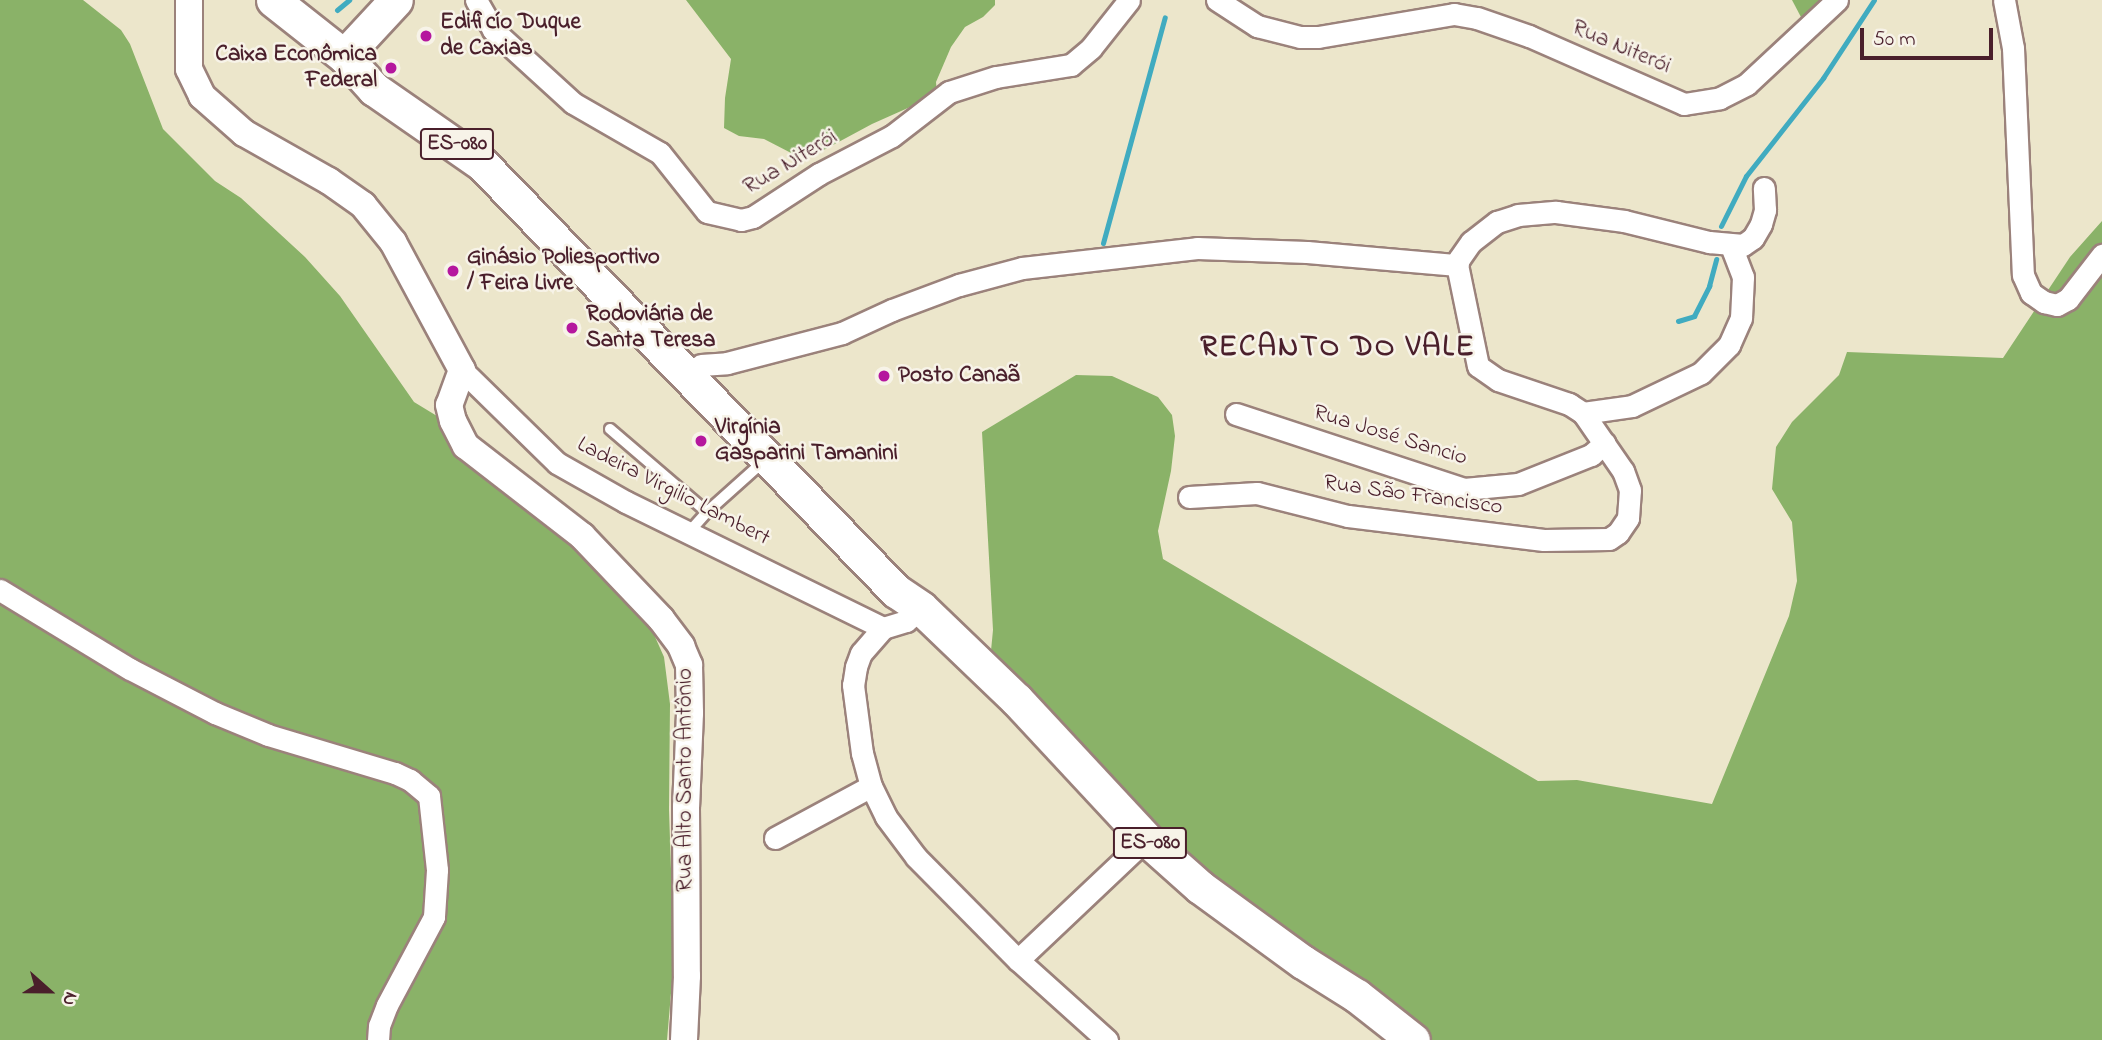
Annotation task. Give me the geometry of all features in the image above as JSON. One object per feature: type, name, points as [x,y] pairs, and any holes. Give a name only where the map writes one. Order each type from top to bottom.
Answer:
[{"type":"main road","points":[[273,0],[344,56],[396,0]]},
{"type":"main road","name":"ES-080","points":[[344,56],[383,74],[482,140],[907,579],[921,608]]},
{"type":"main road","name":"ES-080","points":[[344,56],[374,89],[482,164],[895,592],[921,608],[1017,700],[1146,839],[1200,887],[1303,962],[1357,996],[1413,1040]]},
{"type":"street","points":[[189,0],[189,68],[202,96],[244,133],[329,181],[363,205],[393,242],[462,370]]},
{"type":"street","name":"Rua Niterói","points":[[476,0],[493,30],[573,103],[660,153],[707,212],[741,220],[753,217],[819,174],[892,135],[949,92],[996,77],[1071,65],[1091,48],[1129,0]]},
{"type":"street","name":"Rua Niterói","points":[[1217,0],[1257,26],[1300,37],[1318,37],[1454,14],[1477,18],[1529,36],[1684,104],[1720,98],[1747,84],[1838,0]]},
{"type":"street","points":[[2004,0],[2014,62],[2023,275],[2031,293],[2044,302],[2057,304],[2068,299],[2102,255]]},
{"type":"street","points":[[1605,443],[1583,413],[1569,404],[1498,380],[1478,366],[1457,265],[1465,249],[1497,222],[1518,215],[1556,212],[1624,220],[1731,246],[1748,242],[1757,234],[1765,210],[1764,188]]},
{"type":"street","points":[[1583,413],[1632,405],[1701,373],[1729,345],[1741,318],[1743,277],[1731,246]]},
{"type":"street","points":[[701,365],[727,363],[842,333],[892,310],[959,285],[1022,268],[1197,248],[1307,252],[1457,265]]},
{"type":"street","name":"Ladeira Virgilio Lambert","points":[[462,370],[557,463],[626,502],[690,531],[883,628]]},
{"type":"street","name":"Rua Alto Santo Antônio","points":[[462,370],[449,405],[453,421],[466,446],[582,536],[661,619],[681,646],[689,665],[684,1040]]},
{"type":"street","name":"Rua José Sancio","points":[[1236,414],[1464,489],[1518,484],[1591,455],[1605,443]]},
{"type":"street","name":"Rua São Francisco","points":[[1189,496],[1256,493],[1348,516],[1520,538],[1589,541],[1609,539],[1618,533],[1629,511],[1627,480],[1605,443]]},
{"type":"street","points":[[0,590],[130,669],[215,713],[268,735],[395,774],[416,784],[429,796],[437,870],[434,918],[387,1004],[379,1027],[378,1040]]},
{"type":"street","points":[[921,608],[906,621],[883,628],[861,653],[853,685],[862,753],[871,786],[886,817],[916,857],[1018,960],[1107,1040]]},
{"type":"street","points":[[775,838],[871,786]]},
{"type":"street","points":[[1018,960],[1146,839]]},
{"type":"lane","points":[[610,429],[707,512]]},
{"type":"lane","points":[[690,531],[767,458]]},
{"type":"green space","points":[[0,0],[83,0],[121,30],[130,44],[163,129],[215,181],[241,198],[305,257],[340,296],[414,402],[455,427],[551,516],[648,621],[664,657],[670,704],[669,810],[674,958],[667,1040],[0,1040]]},
{"type":"green space","points":[[686,0],[995,0],[995,5],[983,17],[965,27],[951,47],[936,82],[937,95],[872,124],[820,152],[795,155],[764,139],[739,136],[724,128],[731,59]]},
{"type":"green space","points":[[1792,0],[1823,0],[1802,19]]},
{"type":"green space","points":[[2102,221],[2102,1040],[1428,1040],[1219,893],[990,661],[993,630],[982,432],[1076,375],[1112,376],[1158,397],[1172,415],[1175,436],[1171,471],[1158,531],[1163,559],[1538,781],[1577,780],[1712,804],[1789,616],[1797,581],[1792,522],[1772,489],[1776,447],[1792,422],[1839,375],[1847,352],[2003,358],[2070,257]]},
{"type":"waterway","points":[[337,10],[349,0]]},
{"type":"waterway","points":[[1721,226],[1746,176],[1823,78],[1874,0]]},
{"type":"waterway","points":[[1103,243],[1165,17]]},
{"type":"waterway","points":[[1678,321],[1694,316],[1709,286],[1716,259]]},
{"type":"place","name":"Edificío Duque de Caxias","points":[[426,36]]},
{"type":"place","name":"Caixa Econômica Federal","points":[[391,68]]},
{"type":"place","name":"Ginásio Poliesportivo / Feira Livre","points":[[453,271]]},
{"type":"place","name":"Rodoviária de Santa Teresa","points":[[572,328]]},
{"type":"place","name":"Posto Canaã","points":[[884,376]]},
{"type":"place","name":"Virgínia Gasparini Tamanini","points":[[701,441]]},
{"type":"district","name":"RECANTO DO VALE","points":[[1338,348]]}]
